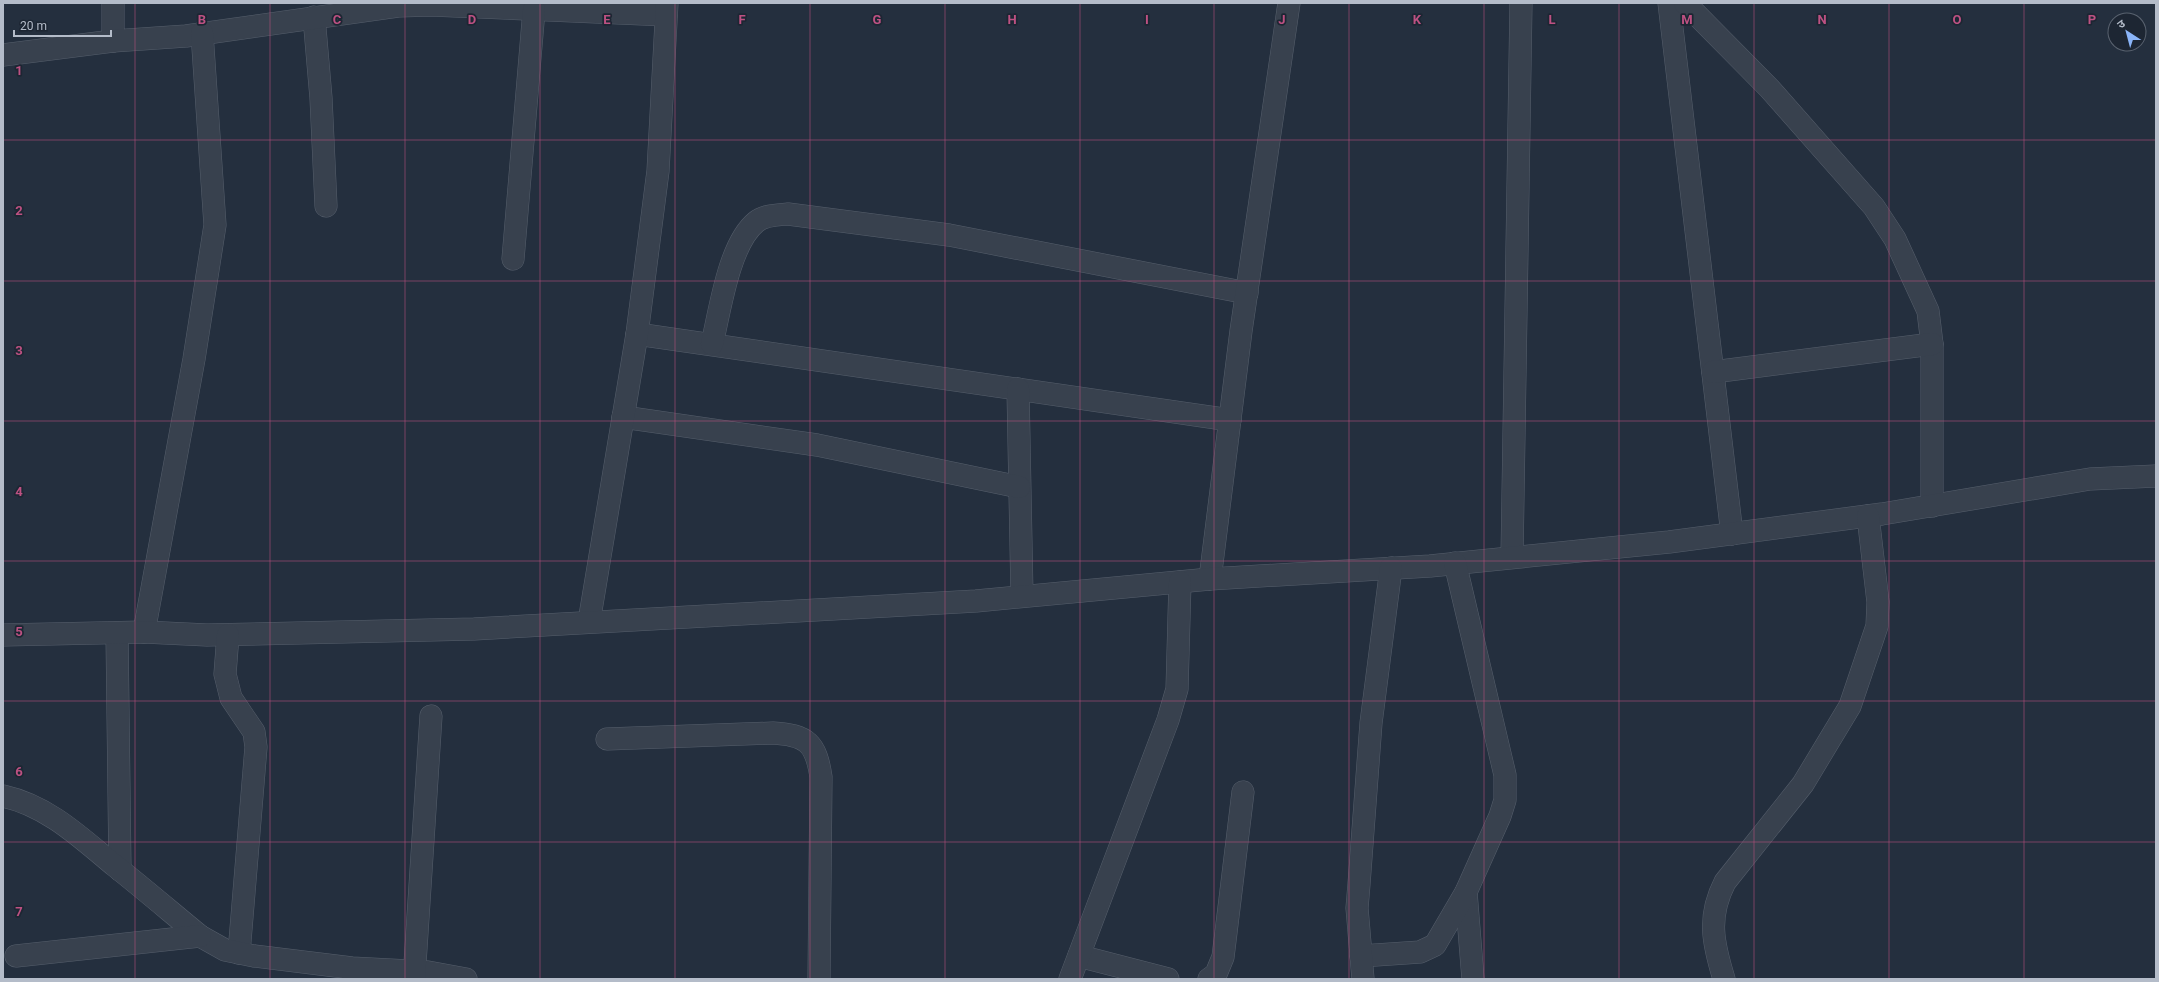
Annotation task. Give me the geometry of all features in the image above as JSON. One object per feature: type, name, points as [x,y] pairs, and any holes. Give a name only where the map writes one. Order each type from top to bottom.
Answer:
[{"type":"street","points":[[113,3],[113,42]]},
{"type":"street","points":[[1210,579],[1247,294],[1289,3]]},
{"type":"street","points":[[1512,557],[1521,3]]},
{"type":"street","points":[[1669,3],[1732,534]]},
{"type":"street","points":[[1685,3],[1769,88],[1874,207],[1895,239],[1928,311],[1932,344],[1932,506]]},
{"type":"street","points":[[3,55],[202,33],[314,18],[380,6],[431,5],[534,10],[666,9],[658,171],[637,334],[589,622]]},
{"type":"street","points":[[513,259],[534,10]]},
{"type":"street","points":[[314,18],[321,98],[326,206]]},
{"type":"street","points":[[144,632],[194,359],[215,225],[202,33]]},
{"type":"street","points":[[712,344],[734,255],[744,234],[756,221],[773,215],[788,214],[949,235],[1247,294]]},
{"type":"street","points":[[637,334],[1230,420]]},
{"type":"street","points":[[1713,372],[1932,344]]},
{"type":"street","points":[[1018,389],[1022,596]]},
{"type":"street","points":[[623,417],[817,445],[1019,487]]},
{"type":"street","points":[[3,635],[144,632],[228,635],[474,629],[968,601],[1210,579],[1455,563],[1669,542],[1868,516],[2090,478],[2156,476]]},
{"type":"street","points":[[1724,979],[1717,958],[1713,924],[1717,899],[1726,882],[1803,784],[1850,706],[1869,653],[1877,626],[1878,602],[1868,516]]},
{"type":"street","points":[[1361,956],[1420,952],[1435,945],[1466,892],[1500,816],[1505,800],[1505,775],[1455,563]]},
{"type":"street","points":[[1363,979],[1357,908],[1358,884],[1371,723],[1391,568]]},
{"type":"street","points":[[1070,979],[1168,720],[1177,689],[1180,582]]},
{"type":"street","points":[[117,633],[120,870]]},
{"type":"street","points":[[228,635],[225,674],[231,698],[254,732],[256,747],[238,953]]},
{"type":"street","points":[[414,975],[431,716]]},
{"type":"street","points":[[607,739],[773,733],[794,735],[814,748],[821,777],[820,979]]},
{"type":"street","points":[[1209,979],[1216,974],[1223,957],[1243,792]]},
{"type":"street","points":[[3,796],[22,800],[44,810],[68,827],[200,936],[225,950],[254,956],[344,967],[466,979]]},
{"type":"street","points":[[1466,892],[1473,979]]},
{"type":"street","points":[[16,956],[200,936]]},
{"type":"street","points":[[1079,956],[1168,979]]}]
